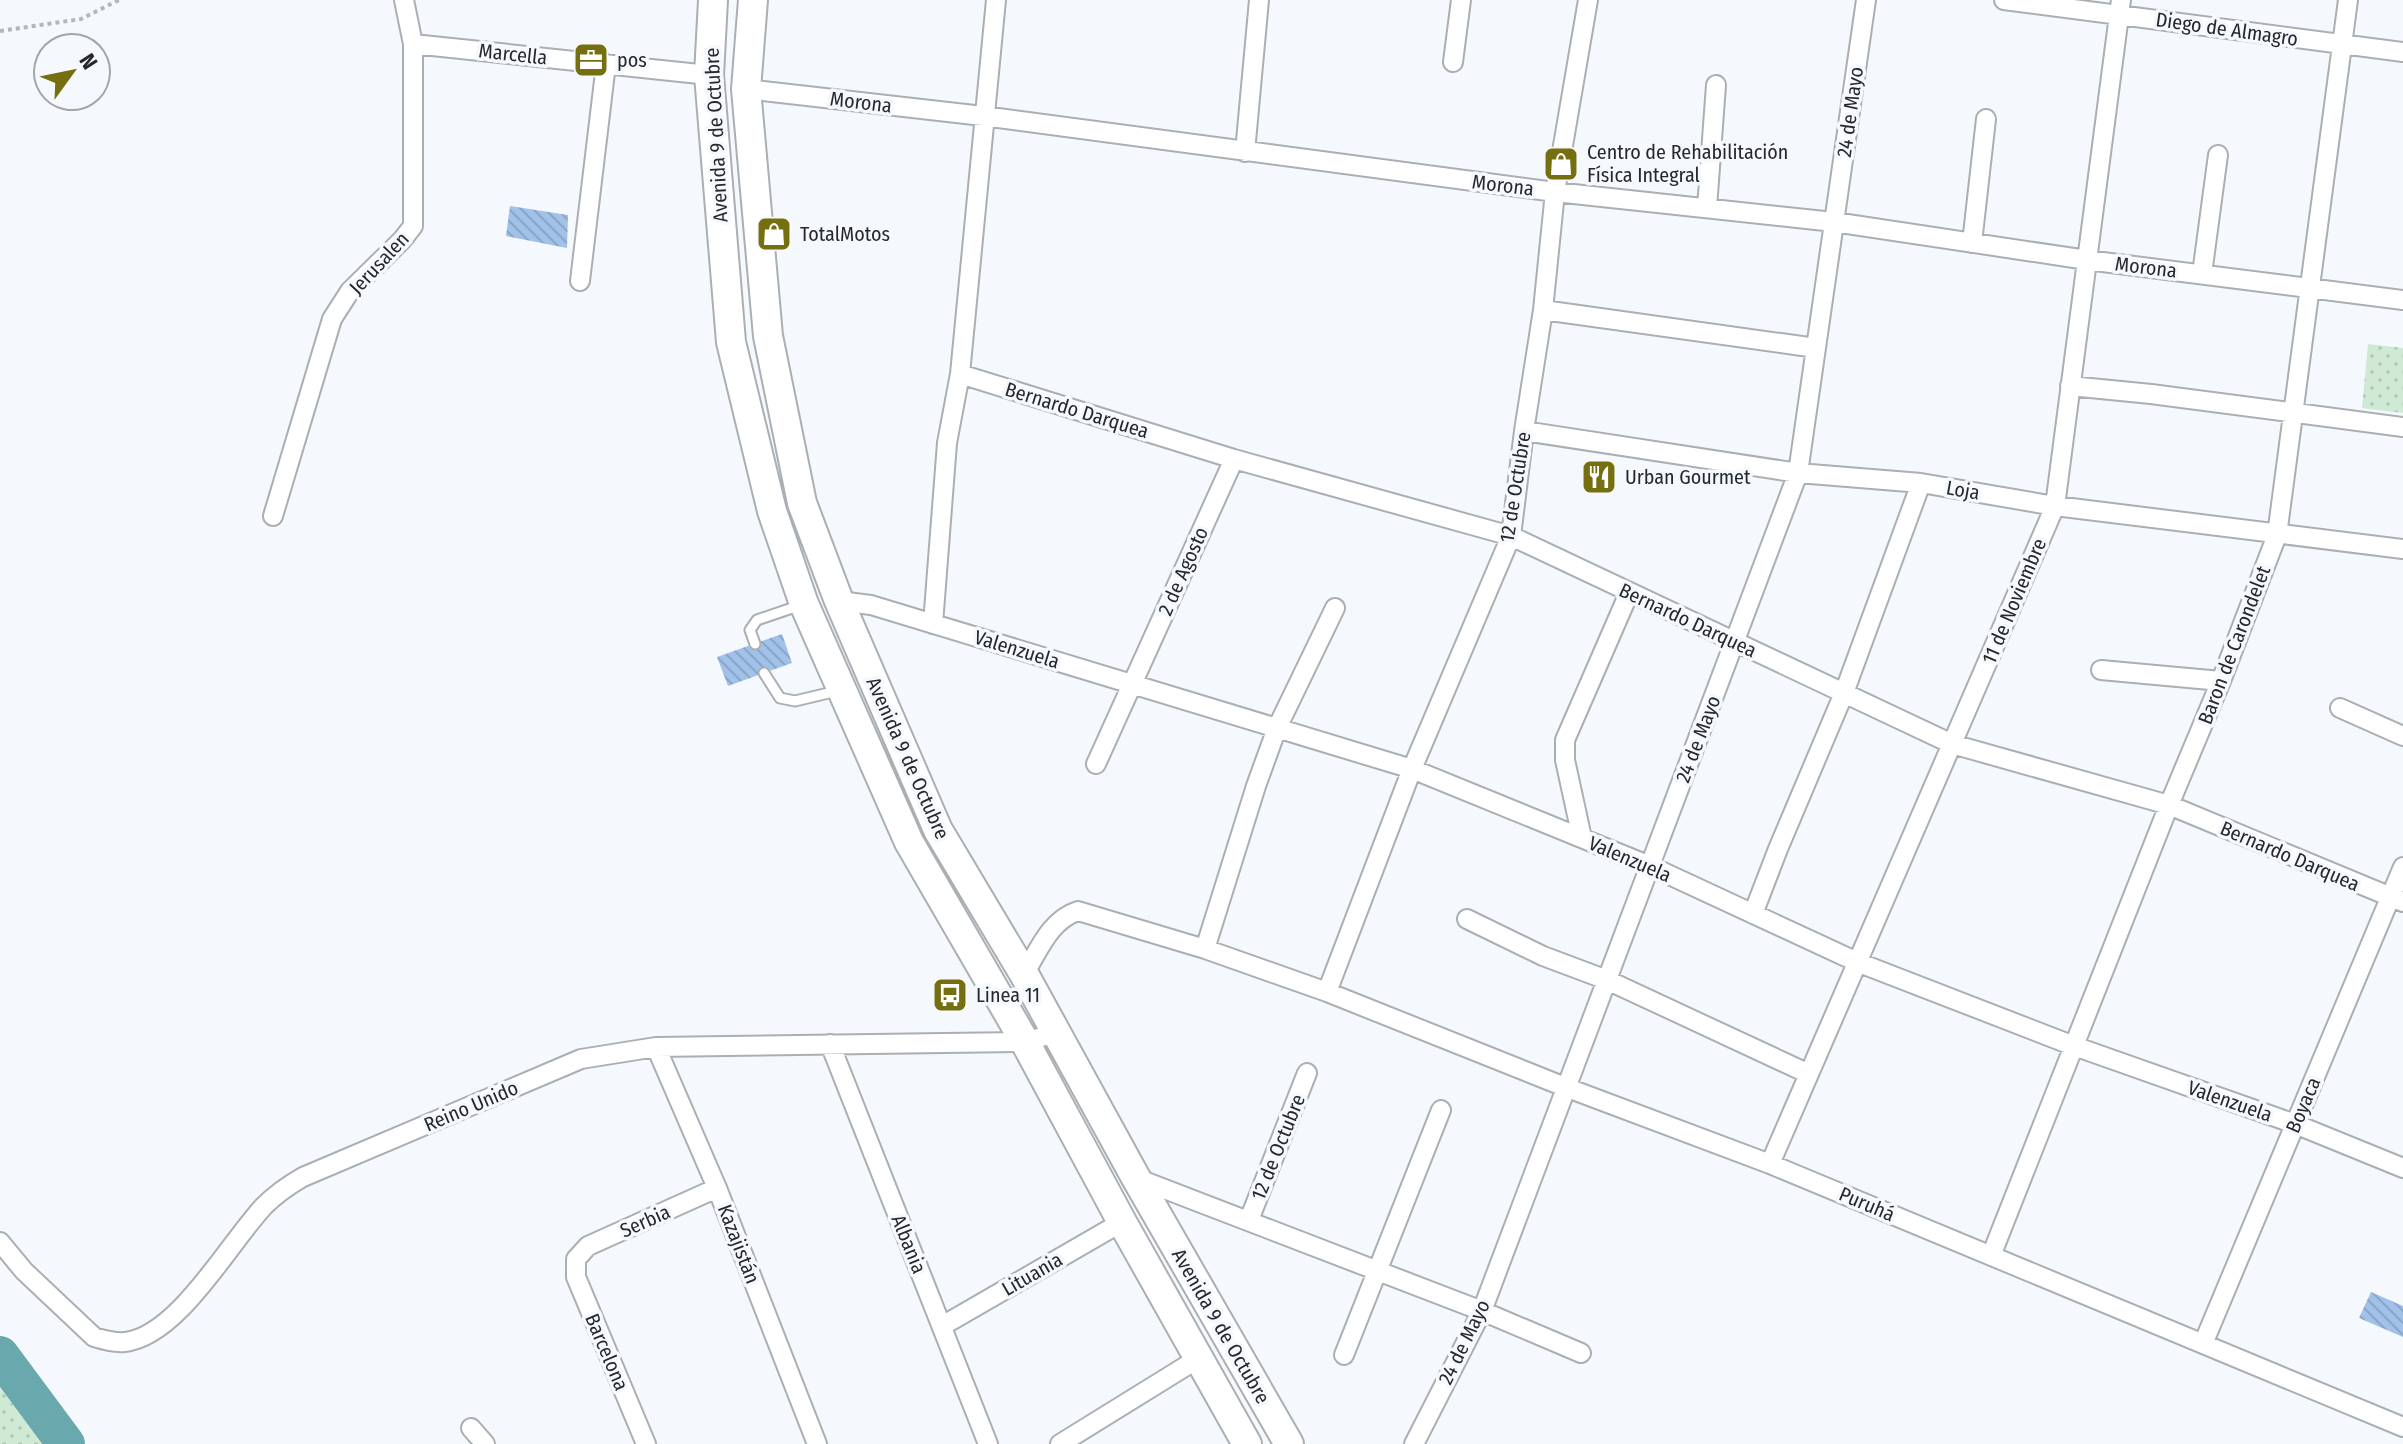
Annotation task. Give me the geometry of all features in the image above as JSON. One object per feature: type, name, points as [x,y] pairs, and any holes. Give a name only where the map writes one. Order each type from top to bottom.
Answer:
[{"type":"main road","name":"Avenida 9 de Octubre","points":[[713,0],[709,75],[731,342],[772,511],[804,604],[909,842],[1025,1042],[1247,1444]]},
{"type":"main road","name":"Avenida 9 de Octubre","points":[[753,0],[746,89],[768,336],[802,503],[839,601],[938,830],[1024,974],[1136,1178],[1289,1444]]},
{"type":"street","name":"Jerusalen","points":[[273,516],[332,319],[350,291],[413,226],[413,44],[404,0]]},
{"type":"street","points":[[933,624],[947,443],[960,374],[996,0]]},
{"type":"street","points":[[1245,152],[1259,0]]},
{"type":"street","points":[[1453,62],[1461,0]]},
{"type":"street","name":"12 de Octubre","points":[[1327,992],[1412,769],[1511,536],[1543,310],[1555,192],[1588,0]]},
{"type":"street","name":"24 de Mayo","points":[[1414,1444],[1482,1311],[1798,473],[1866,0]]},
{"type":"street","name":"Diego de Almagro","points":[[2004,0],[2120,8],[2403,52]]},
{"type":"street","name":"Baron de Carondelet","points":[[1991,1256],[2277,535],[2348,0]]},
{"type":"street","name":"11 de Noviembre","points":[[1770,1164],[2055,506],[2120,8]]},
{"type":"street","name":"Marcella","points":[[413,44],[709,75]]},
{"type":"street","points":[[580,281],[606,64]]},
{"type":"street","points":[[1707,208],[1716,85]]},
{"type":"street","name":"Morona","points":[[746,89],[983,116],[1555,192],[1834,222],[2087,260],[2403,300]]},
{"type":"street","points":[[1972,243],[1986,119]]},
{"type":"street","points":[[2202,274],[2218,155]]},
{"type":"street","points":[[1543,310],[1816,348]]},
{"type":"street","name":"Bernardo Darquea","points":[[960,374],[1234,459],[1511,536],[1952,744],[2169,805],[2397,900]]},
{"type":"street","points":[[2070,386],[2403,427]]},
{"type":"street","name":"Loja","points":[[1524,431],[1798,473],[1921,483],[2055,506],[2403,549]]},
{"type":"street","name":"2 de Agosto","points":[[1096,764],[1234,459]]},
{"type":"street","points":[[1753,914],[1844,693],[1921,483]]},
{"type":"street","points":[[1582,838],[1565,760],[1565,740],[1629,593]]},
{"type":"street","name":"Valenzuela","points":[[839,601],[871,605],[1412,769],[1650,866],[1857,962],[2074,1046],[2295,1124],[2403,1168]]},
{"type":"street","points":[[1205,949],[1277,728],[1335,608]]},
{"type":"street","points":[[2101,670],[2221,681]]},
{"type":"street","points":[[2340,708],[2403,736]]},
{"type":"street","name":"Boyaca","points":[[2203,1344],[2295,1124],[2397,900],[2403,867]]},
{"type":"street","name":"Puruhá","points":[[1024,974],[1054,925],[1065,915],[1078,911],[1205,949],[1327,992],[1565,1087],[1770,1164],[2403,1427]]},
{"type":"street","points":[[1467,919],[1809,1074]]},
{"type":"street","name":"Reino Unido","points":[[0,1242],[24,1271],[94,1337],[125,1342],[138,1339],[167,1322],[183,1307],[263,1207],[280,1191],[303,1177],[581,1059],[656,1047],[1025,1042],[1055,1033]]},
{"type":"street","name":"Albania","points":[[830,1044],[988,1444]]},
{"type":"street","name":"Kazajistán","points":[[656,1047],[717,1188],[817,1444]]},
{"type":"street","name":"12 de Octubre","points":[[1249,1220],[1307,1073]]},
{"type":"street","points":[[1344,1355],[1441,1110]]},
{"type":"street","points":[[1136,1178],[1482,1311],[1581,1353]]},
{"type":"street","name":"Serbia","points":[[576,1259],[588,1246],[717,1188]]},
{"type":"street","name":"Lituania","points":[[942,1326],[1122,1222]]},
{"type":"street","name":"Barcelona","points":[[576,1259],[576,1277],[646,1444]]},
{"type":"street","points":[[1060,1444],[1199,1358]]},
{"type":"street","points":[[471,1428],[485,1444]]},
{"type":"lane","points":[[755,644],[750,630],[757,620],[804,604]]},
{"type":"lane","points":[[764,673],[780,698],[795,701],[841,690]]},
{"type":"path","points":[[0,31],[81,19],[119,0]]},
{"type":"green space","points":[[2368,344],[2403,348],[2403,413],[2362,408]]},
{"type":"green space","points":[[0,1388],[43,1444],[0,1444]]},
{"type":"building","points":[[510,206],[568,215],[567,248],[506,236]]},
{"type":"building","points":[[782,634],[792,663],[728,686],[717,657]]},
{"type":"building","points":[[2371,1292],[2403,1306],[2403,1337],[2359,1318]]},
{"type":"waterway","points":[[0,1355],[66,1444]]},
{"type":"place","name":"pos","points":[[591,60]]},
{"type":"place","name":"Centro de Rehabilitación Física Integral","points":[[1561,164]]},
{"type":"place","name":"TotalMotos","points":[[774,234]]},
{"type":"place","name":"Urban Gourmet","points":[[1599,477]]},
{"type":"place","name":"Linea 11","points":[[950,995]]}]
